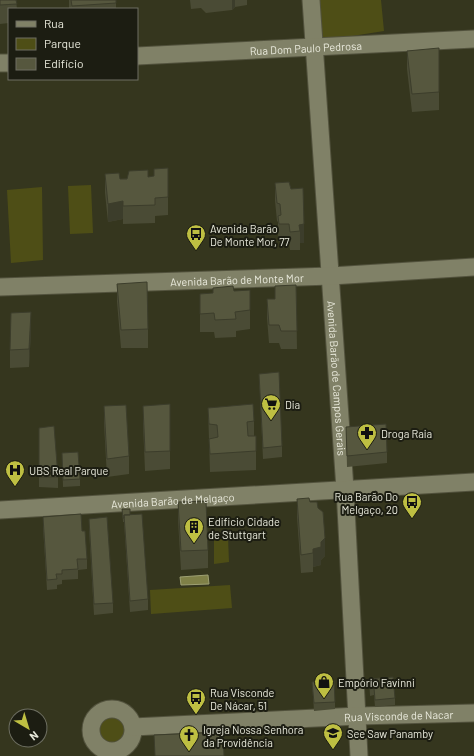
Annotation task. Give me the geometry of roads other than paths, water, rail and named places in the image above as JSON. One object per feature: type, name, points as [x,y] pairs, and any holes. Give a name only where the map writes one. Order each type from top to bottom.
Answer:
[{"type":"street","name":"Avenida Barão de Campos Gerais","points":[[311,0],[345,489],[359,756]]},
{"type":"street","name":"Rua Dom Paulo Pedrosa","points":[[138,56],[474,40]]},
{"type":"street","name":"Avenida Barão de Monte Mor","points":[[0,287],[330,276],[474,267]]},
{"type":"street","name":"Avenida Barão de Melgaço","points":[[0,510],[474,482]]},
{"type":"street","points":[[114,709],[126,715],[131,720],[133,727],[129,742],[118,753],[103,749],[97,745],[91,732],[95,718],[100,713],[106,710],[114,709]]},
{"type":"street","name":"Rua Visconde de Nacar","points":[[133,727],[358,716],[471,716]]},
{"type":"place","name":"Avenida Barão De Monte Mor, 77","points":[[196,251]]},
{"type":"place","name":"Dia","points":[[271,421]]},
{"type":"place","name":"Droga Raia","points":[[367,450]]},
{"type":"place","name":"UBS Real Parque","points":[[15,487]]},
{"type":"place","name":"Rua Barão Do Melgaço, 20","points":[[412,519]]},
{"type":"place","name":"Edificio Cidade de Stuttgart","points":[[194,544]]},
{"type":"place","name":"Empório Favinni","points":[[324,699]]},
{"type":"place","name":"Rua Visconde De Nácar, 51","points":[[196,715]]},
{"type":"place","name":"See Saw Panamby","points":[[333,750]]},
{"type":"place","name":"Igreja Nossa Senhora da Providência","points":[[189,752]]}]
